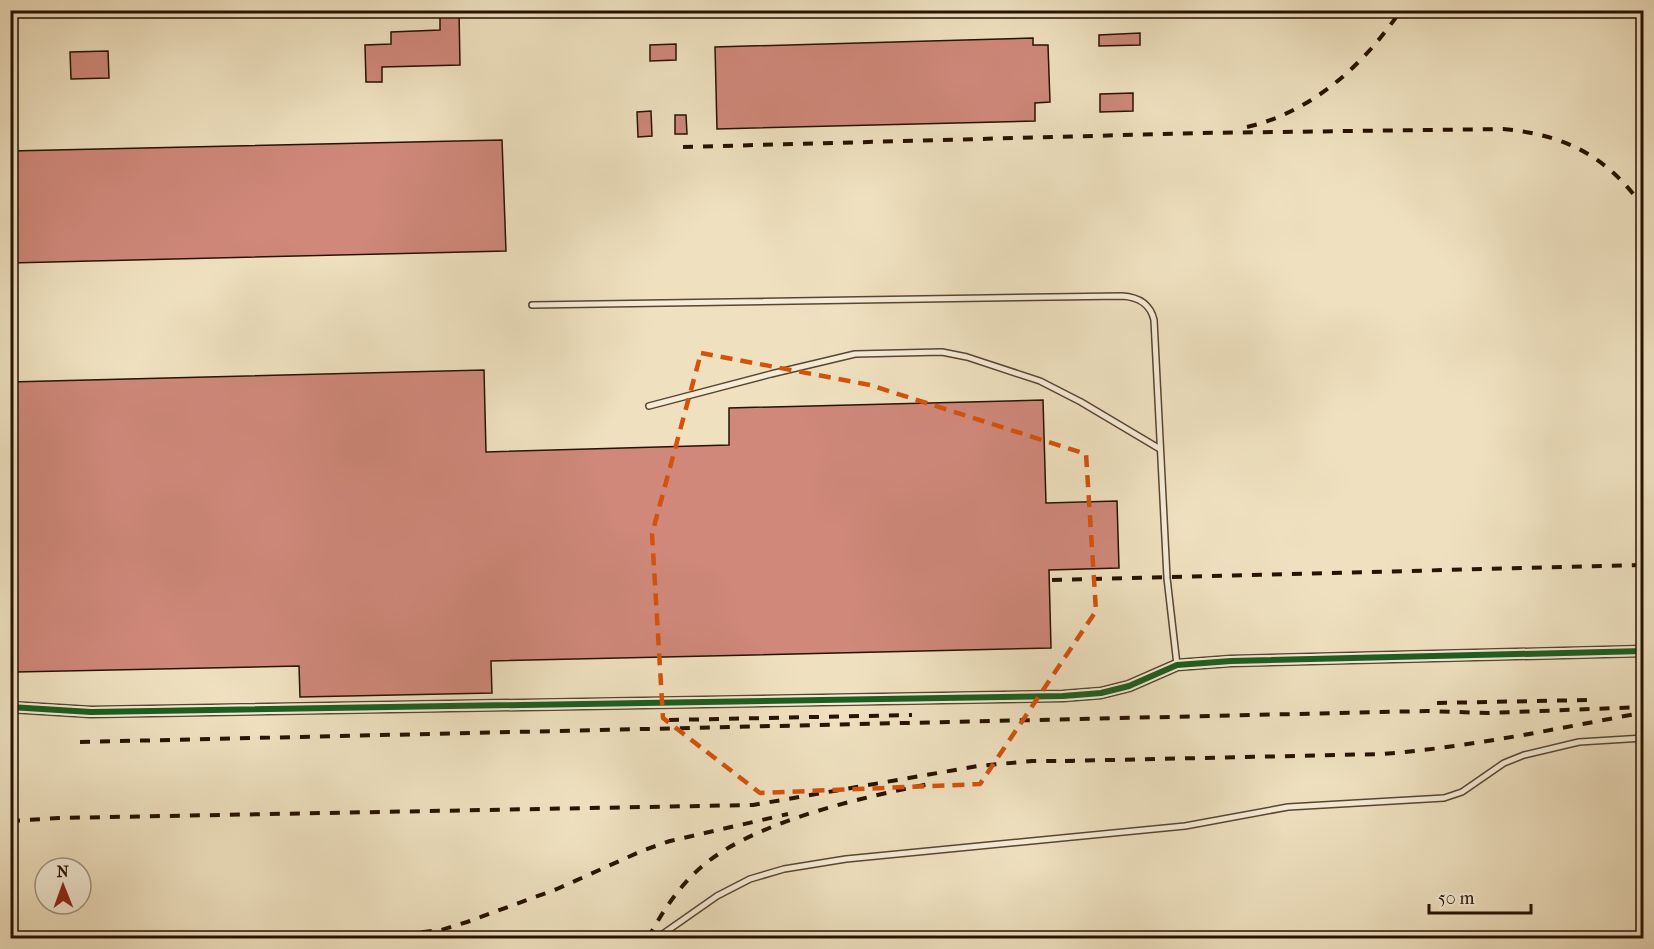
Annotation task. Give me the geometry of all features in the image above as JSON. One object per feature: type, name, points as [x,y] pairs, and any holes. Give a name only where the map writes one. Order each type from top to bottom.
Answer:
[{"type":"street","points":[[10,707],[91,712],[1063,696],[1101,693],[1129,686],[1177,665],[1231,661],[1644,651]]},
{"type":"lane","points":[[532,305],[1132,297],[1148,305],[1154,320],[1167,578],[1177,665]]},
{"type":"lane","points":[[649,406],[855,354],[942,352],[967,357],[1040,381],[1081,402],[1160,449]]},
{"type":"lane","points":[[657,939],[717,896],[750,879],[784,869],[846,859],[1185,826],[1288,807],[1444,798],[1462,792],[1504,763],[1524,755],[1580,742],[1644,738]]},
{"type":"lane","points":[[665,939],[669,930]]},
{"type":"highlighted area","points":[[701,353],[870,385],[1086,454],[1096,611],[980,784],[760,793],[663,718],[652,534]]},
{"type":"building","points":[[440,10],[459,10],[460,65],[382,67],[382,82],[366,82],[365,45],[391,44],[391,32],[440,30]]},
{"type":"building","points":[[1140,33],[1140,45],[1099,46],[1099,35]]},
{"type":"building","points":[[1033,38],[1033,45],[1048,45],[1050,102],[1035,103],[1035,121],[717,129],[715,47]]},
{"type":"building","points":[[676,44],[676,60],[650,61],[650,45]]},
{"type":"building","points":[[108,51],[109,78],[71,79],[70,52]]},
{"type":"building","points":[[1133,93],[1133,111],[1100,112],[1100,94]]},
{"type":"building","points":[[651,111],[652,136],[638,137],[637,112]]},
{"type":"building","points":[[675,115],[686,115],[687,134],[675,134]]},
{"type":"building","points":[[502,140],[506,251],[10,263],[10,151]]},
{"type":"building","points":[[484,370],[486,452],[729,445],[729,408],[1043,400],[1046,503],[1117,501],[1119,568],[1049,570],[1051,648],[491,661],[492,693],[300,697],[299,666],[16,672],[14,595],[10,595],[10,382]]},
{"type":"railway","points":[[1247,127],[1293,110],[1334,84],[1370,49],[1401,10]]},
{"type":"railway","points":[[683,147],[1200,133],[1503,129],[1546,137],[1583,151],[1615,175],[1644,208]]},
{"type":"railway","points":[[1052,580],[1644,565]]},
{"type":"railway","points":[[1437,703],[1587,700]]},
{"type":"railway","points":[[80,742],[1426,711],[1488,713],[1644,707]]},
{"type":"railway","points":[[1065,761],[1383,754],[1480,742],[1641,713]]},
{"type":"railway","points":[[669,720],[912,715]]},
{"type":"railway","points":[[10,821],[59,818],[753,805],[978,766],[1032,761],[1073,761]]},
{"type":"railway","points":[[648,938],[682,886],[700,868],[732,846],[757,833],[815,812],[929,784]]},
{"type":"railway","points":[[242,938],[390,936],[441,930],[557,889],[644,850],[670,841],[788,814]]},
{"type":"cycle path","points":[[10,707],[91,712],[1063,696],[1101,693],[1129,686],[1177,665],[1231,661],[1644,651]]}]
